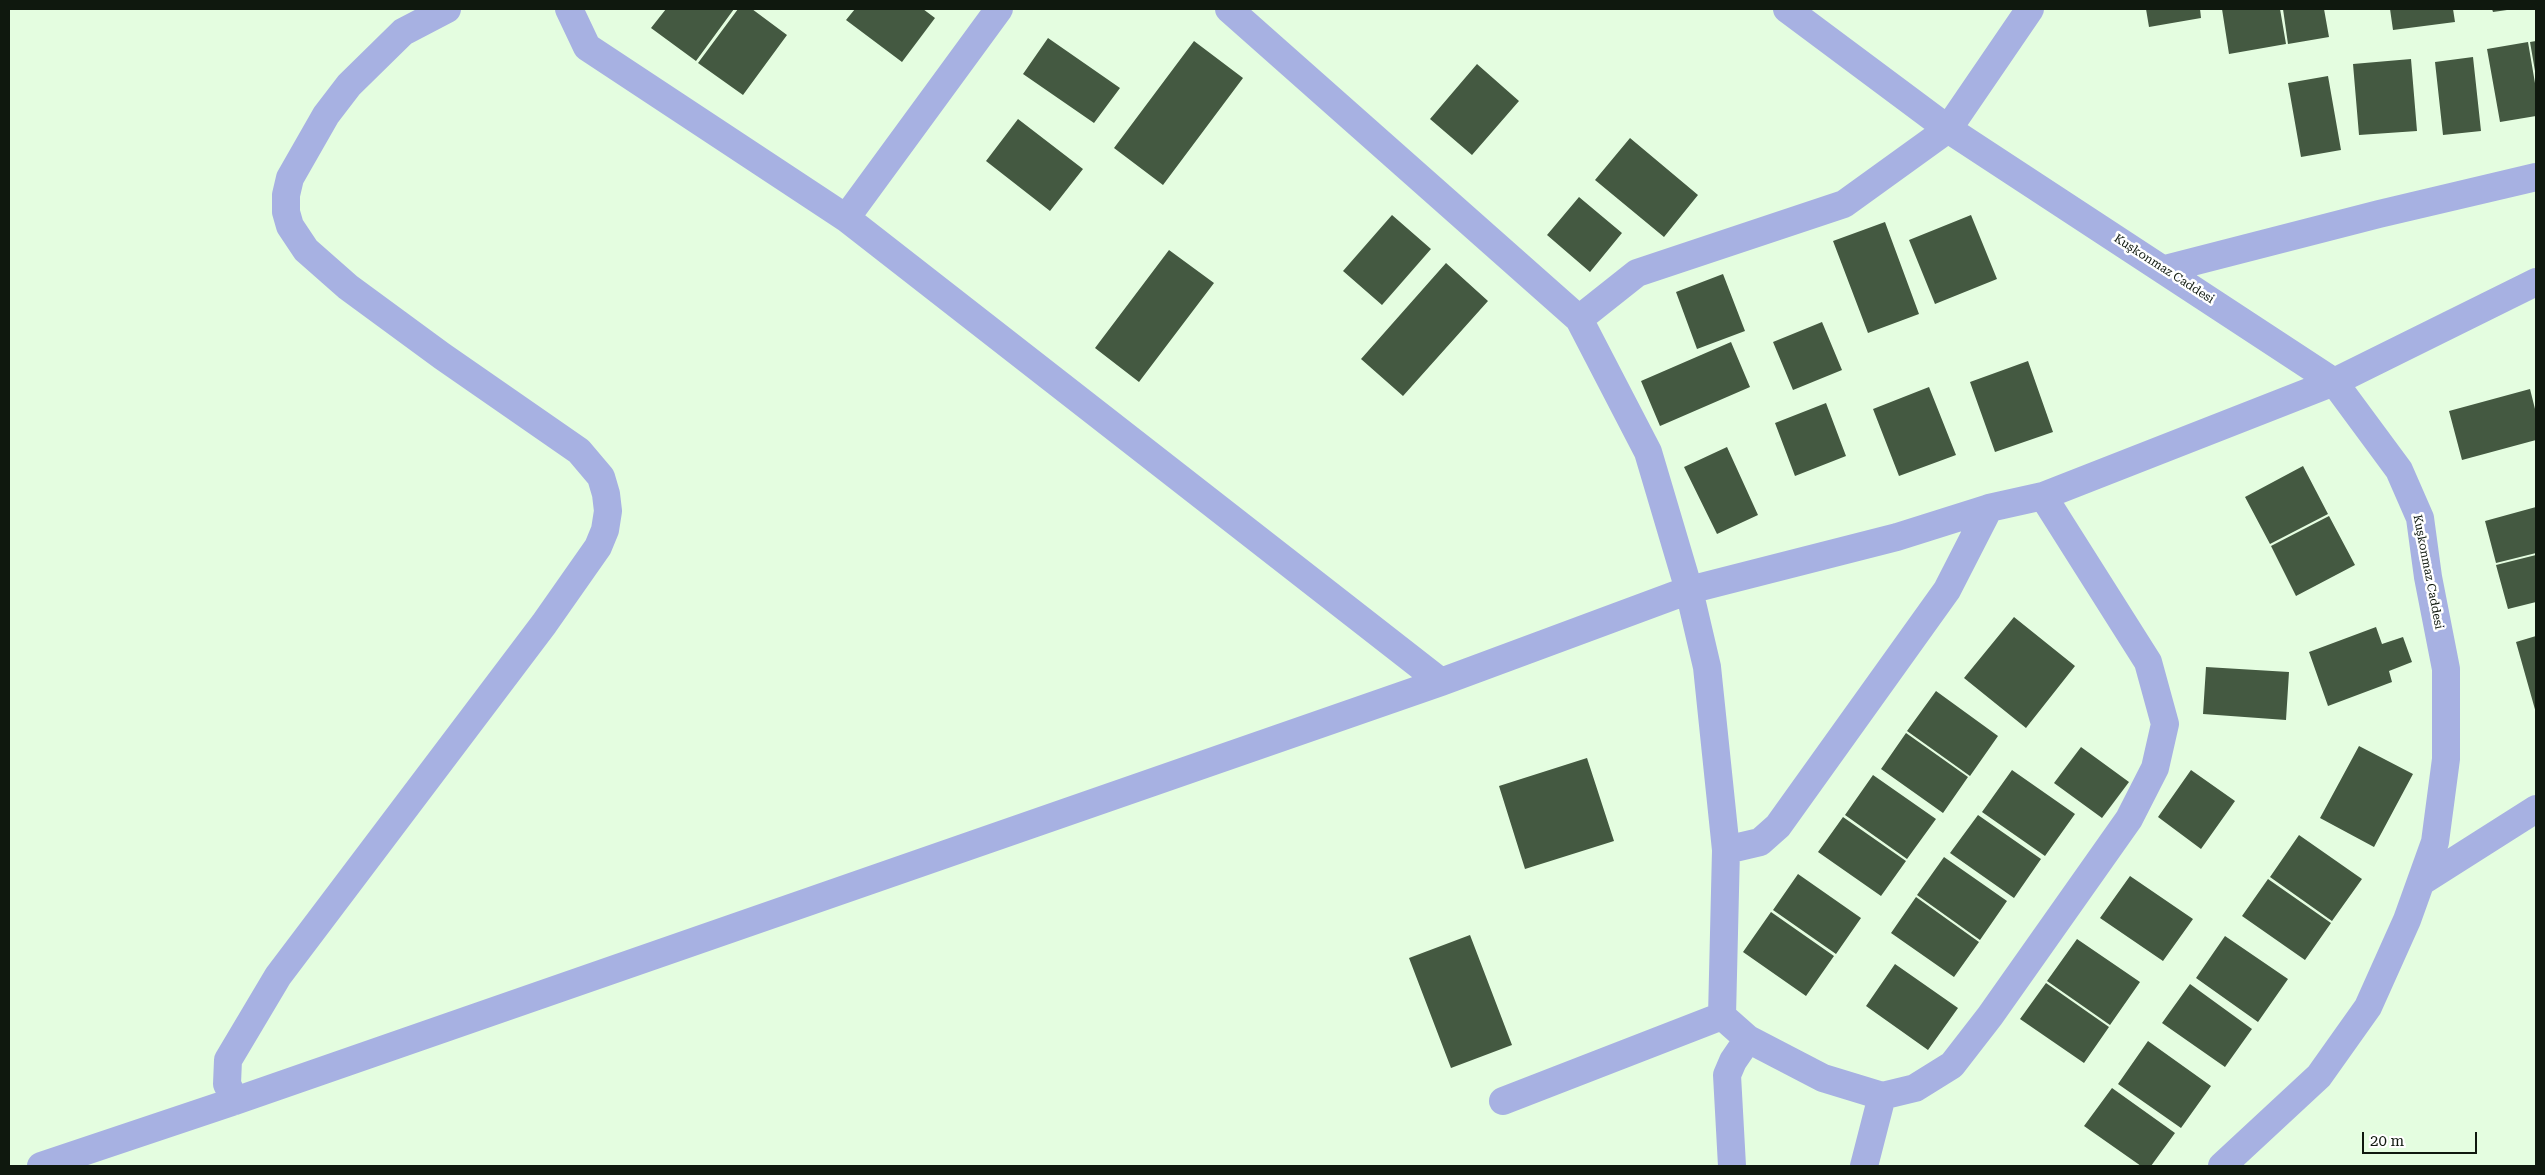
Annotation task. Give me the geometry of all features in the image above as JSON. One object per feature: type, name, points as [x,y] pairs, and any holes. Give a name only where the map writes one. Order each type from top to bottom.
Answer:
[{"type":"street","points":[[236,1101],[227,1084],[228,1060],[278,976],[544,624],[598,547],[605,530],[608,511],[601,477],[579,451],[442,356],[348,287],[306,250],[290,226],[286,212],[286,195],[290,178],[326,115],[368,64],[403,32],[447,9]]},
{"type":"street","points":[[569,9],[587,47],[846,218],[1441,682]]},
{"type":"street","points":[[846,218],[999,9]]},
{"type":"street","points":[[1229,9],[1579,319],[1648,452],[1689,590],[1707,667],[1726,850],[1722,1016],[1748,1039],[1824,1078],[1882,1096],[1915,1088],[1952,1065],[1990,1016],[2129,819],[2155,768],[2165,724],[2148,662],[2043,496]]},
{"type":"street","name":"Kuşkonmaz Caddesi","points":[[1787,9],[1948,129],[2165,269],[2334,382],[2400,470],[2420,518],[2428,577],[2446,668],[2446,759],[2435,842],[2407,920],[2368,1007],[2319,1076],[2222,1166]]},
{"type":"street","points":[[1579,319],[1636,273],[1844,204],[1948,129],[2030,9]]},
{"type":"street","points":[[2165,269],[2379,214],[2536,177]]},
{"type":"street","points":[[41,1166],[236,1101],[1441,682],[1689,590],[1897,537],[1989,508],[2043,496],[2334,382],[2536,282]]},
{"type":"street","points":[[1726,850],[1760,842],[1778,826],[1947,590],[1989,508]]},
{"type":"street","points":[[2421,882],[2536,809]]},
{"type":"street","points":[[1503,1101],[1722,1016]]},
{"type":"street","points":[[1732,1166],[1727,1075],[1733,1061],[1748,1039]]},
{"type":"street","points":[[1864,1166],[1882,1096]]},
{"type":"building","points":[[666,9],[734,9],[696,61],[651,28]]},
{"type":"building","points":[[738,9],[752,9],[787,35],[743,95],[698,63]]},
{"type":"building","points":[[855,9],[923,9],[935,18],[902,62],[846,20]]},
{"type":"building","points":[[2146,9],[2200,9],[2201,18],[2149,27]]},
{"type":"building","points":[[2222,9],[2280,9],[2286,44],[2229,54]]},
{"type":"building","points":[[2283,9],[2324,9],[2329,37],[2288,44]]},
{"type":"building","points":[[2390,9],[2453,9],[2455,22],[2393,30]]},
{"type":"building","points":[[2492,9],[2507,9],[2507,10],[2493,12]]},
{"type":"building","points":[[1048,38],[1120,88],[1094,123],[1023,74]]},
{"type":"building","points":[[1194,41],[1243,78],[1163,185],[1114,148]]},
{"type":"building","points":[[2536,41],[2536,70],[2535,71],[2530,42]]},
{"type":"building","points":[[2528,42],[2536,89],[2536,116],[2500,122],[2487,49]]},
{"type":"building","points":[[2473,57],[2481,131],[2443,135],[2435,62]]},
{"type":"building","points":[[2411,59],[2417,131],[2359,135],[2353,64]]},
{"type":"building","points":[[1477,64],[1519,101],[1472,155],[1430,119]]},
{"type":"building","points":[[2328,76],[2341,150],[2301,157],[2288,83]]},
{"type":"building","points":[[1018,119],[1083,169],[1050,211],[986,161]]},
{"type":"building","points":[[1630,138],[1698,195],[1664,237],[1595,180]]},
{"type":"building","points":[[1579,197],[1622,233],[1590,272],[1547,235]]},
{"type":"building","points":[[1392,215],[1431,249],[1382,305],[1343,271]]},
{"type":"building","points":[[1971,215],[1997,279],[1935,304],[1909,240]]},
{"type":"building","points":[[1885,222],[1919,314],[1868,333],[1833,241]]},
{"type":"building","points":[[1169,250],[1214,283],[1139,382],[1095,348]]},
{"type":"building","points":[[1446,263],[1488,301],[1403,396],[1361,359]]},
{"type":"building","points":[[1723,274],[1745,331],[1697,349],[1676,292]]},
{"type":"building","points":[[1822,322],[1842,370],[1793,390],[1773,342]]},
{"type":"building","points":[[1731,342],[1750,387],[1660,426],[1641,381]]},
{"type":"building","points":[[2028,361],[2053,432],[1995,452],[1970,382]]},
{"type":"building","points":[[1929,387],[1956,455],[1899,476],[1873,409]]},
{"type":"building","points":[[2530,389],[2536,413],[2536,440],[2462,460],[2449,411]]},
{"type":"building","points":[[1826,403],[1846,456],[1795,476],[1775,423]]},
{"type":"building","points":[[1727,447],[1758,515],[1717,534],[1684,467]]},
{"type":"building","points":[[2303,466],[2328,514],[2270,544],[2245,497]]},
{"type":"building","points":[[2536,507],[2536,553],[2496,563],[2485,521]]},
{"type":"building","points":[[2329,516],[2355,565],[2296,596],[2271,546]]},
{"type":"building","points":[[2536,555],[2536,602],[2508,609],[2496,565]]},
{"type":"building","points":[[2014,617],[2075,666],[2026,728],[1964,678]]},
{"type":"building","points":[[2376,627],[2382,644],[2403,637],[2412,662],[2389,671],[2392,682],[2328,706],[2309,652]]},
{"type":"building","points":[[2536,636],[2536,713],[2516,642]]},
{"type":"building","points":[[2206,667],[2289,672],[2286,720],[2203,714]]},
{"type":"building","points":[[1936,691],[1998,736],[1970,776],[1907,731]]},
{"type":"building","points":[[1906,733],[1968,777],[1943,813],[1881,769]]},
{"type":"building","points":[[2359,746],[2413,774],[2374,847],[2320,818]]},
{"type":"building","points":[[2081,747],[2129,782],[2102,818],[2054,783]]},
{"type":"building","points":[[1587,758],[1614,841],[1525,869],[1499,786]]},
{"type":"building","points":[[2012,770],[2075,814],[2045,856],[1982,812]]},
{"type":"building","points":[[2191,770],[2235,801],[2201,849],[2158,817]]},
{"type":"building","points":[[1873,775],[1936,819],[1907,859],[1845,815]]},
{"type":"building","points":[[1978,815],[2041,859],[2014,898],[1950,853]]},
{"type":"building","points":[[1843,817],[1906,861],[1881,896],[1818,852]]},
{"type":"building","points":[[2299,835],[2362,879],[2332,921],[2270,877]]},
{"type":"building","points":[[1944,857],[2007,901],[1980,940],[1917,895]]},
{"type":"building","points":[[1798,874],[1861,918],[1836,954],[1773,910]]},
{"type":"building","points":[[2130,876],[2193,919],[2163,961],[2100,918]]},
{"type":"building","points":[[2268,879],[2331,923],[2305,960],[2242,916]]},
{"type":"building","points":[[1916,897],[1979,942],[1954,977],[1891,933]]},
{"type":"building","points":[[1771,912],[1834,956],[1806,996],[1743,952]]},
{"type":"building","points":[[1470,935],[1512,1045],[1451,1068],[1409,958]]},
{"type":"building","points":[[2225,936],[2288,979],[2258,1022],[2196,978]]},
{"type":"building","points":[[2077,939],[2140,982],[2110,1025],[2047,981]]},
{"type":"building","points":[[1895,964],[1958,1008],[1928,1050],[1866,1006]]},
{"type":"building","points":[[2046,983],[2109,1027],[2084,1063],[2020,1019]]},
{"type":"building","points":[[2190,984],[2252,1029],[2225,1067],[2162,1023]]},
{"type":"building","points":[[2148,1041],[2211,1086],[2181,1128],[2118,1084]]},
{"type":"building","points":[[2112,1088],[2175,1133],[2151,1166],[2141,1166],[2084,1126]]}]
